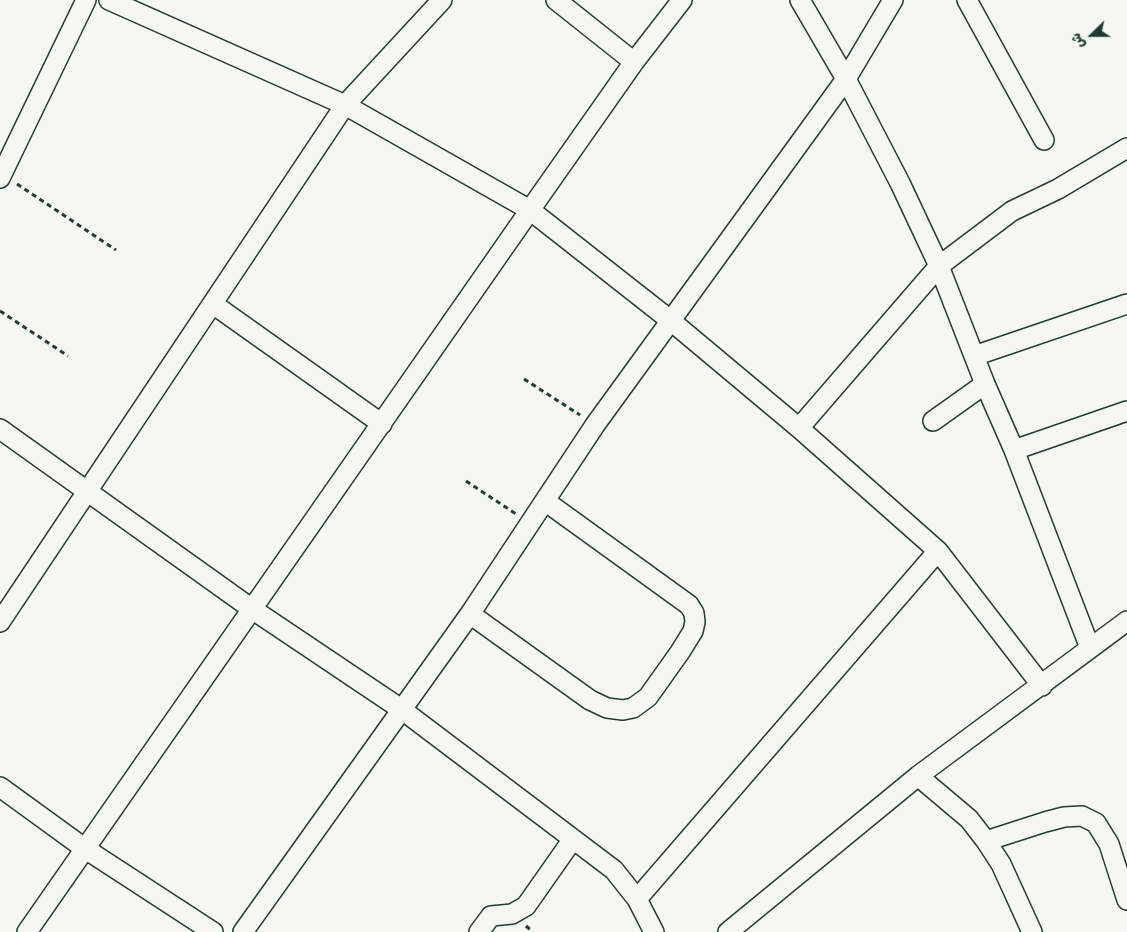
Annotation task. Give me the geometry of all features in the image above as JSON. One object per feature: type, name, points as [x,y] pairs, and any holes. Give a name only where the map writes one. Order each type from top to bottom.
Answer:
[{"type":"street","points":[[1,176],[86,0]]},
{"type":"street","points":[[108,0],[345,105],[530,210],[670,320],[799,428],[938,550],[1042,686]]},
{"type":"street","points":[[0,622],[345,105],[442,0]]},
{"type":"street","points":[[556,0],[634,62]]},
{"type":"street","points":[[27,932],[634,62],[682,0]]},
{"type":"street","points":[[800,0],[846,79],[900,182],[939,266],[985,384],[1014,450],[1090,648]]},
{"type":"street","points":[[244,932],[470,614],[595,425],[846,79],[892,0]]},
{"type":"street","points":[[967,0],[1044,140]]},
{"type":"street","points":[[799,428],[939,266],[1012,212],[1127,148]]},
{"type":"street","points":[[213,304],[382,424]]},
{"type":"street","points":[[974,356],[1127,304]]},
{"type":"street","points":[[933,421],[985,384]]},
{"type":"street","points":[[1014,450],[1127,410]]},
{"type":"street","points":[[0,429],[87,493],[401,709],[614,870],[637,899],[654,932]]},
{"type":"street","points":[[470,614],[590,700],[607,708],[623,710],[633,708],[648,697],[680,652],[693,631],[695,622],[694,613],[689,605],[545,502]]},
{"type":"street","points":[[637,899],[938,550]]},
{"type":"street","points":[[728,932],[918,776],[1042,686],[1127,621]]},
{"type":"street","points":[[918,776],[969,819],[986,841],[1001,864],[1032,932]]},
{"type":"street","points":[[0,788],[84,848],[213,932]]},
{"type":"street","points":[[986,841],[1064,817],[1082,816],[1096,823],[1109,844],[1127,900]]},
{"type":"street","points":[[479,932],[491,916],[512,914],[526,906],[573,839]]},
{"type":"path","points":[[1,176],[116,250]]},
{"type":"path","points":[[0,311],[68,356]]},
{"type":"path","points":[[524,379],[595,425]]},
{"type":"path","points":[[466,482],[529,523]]}]
